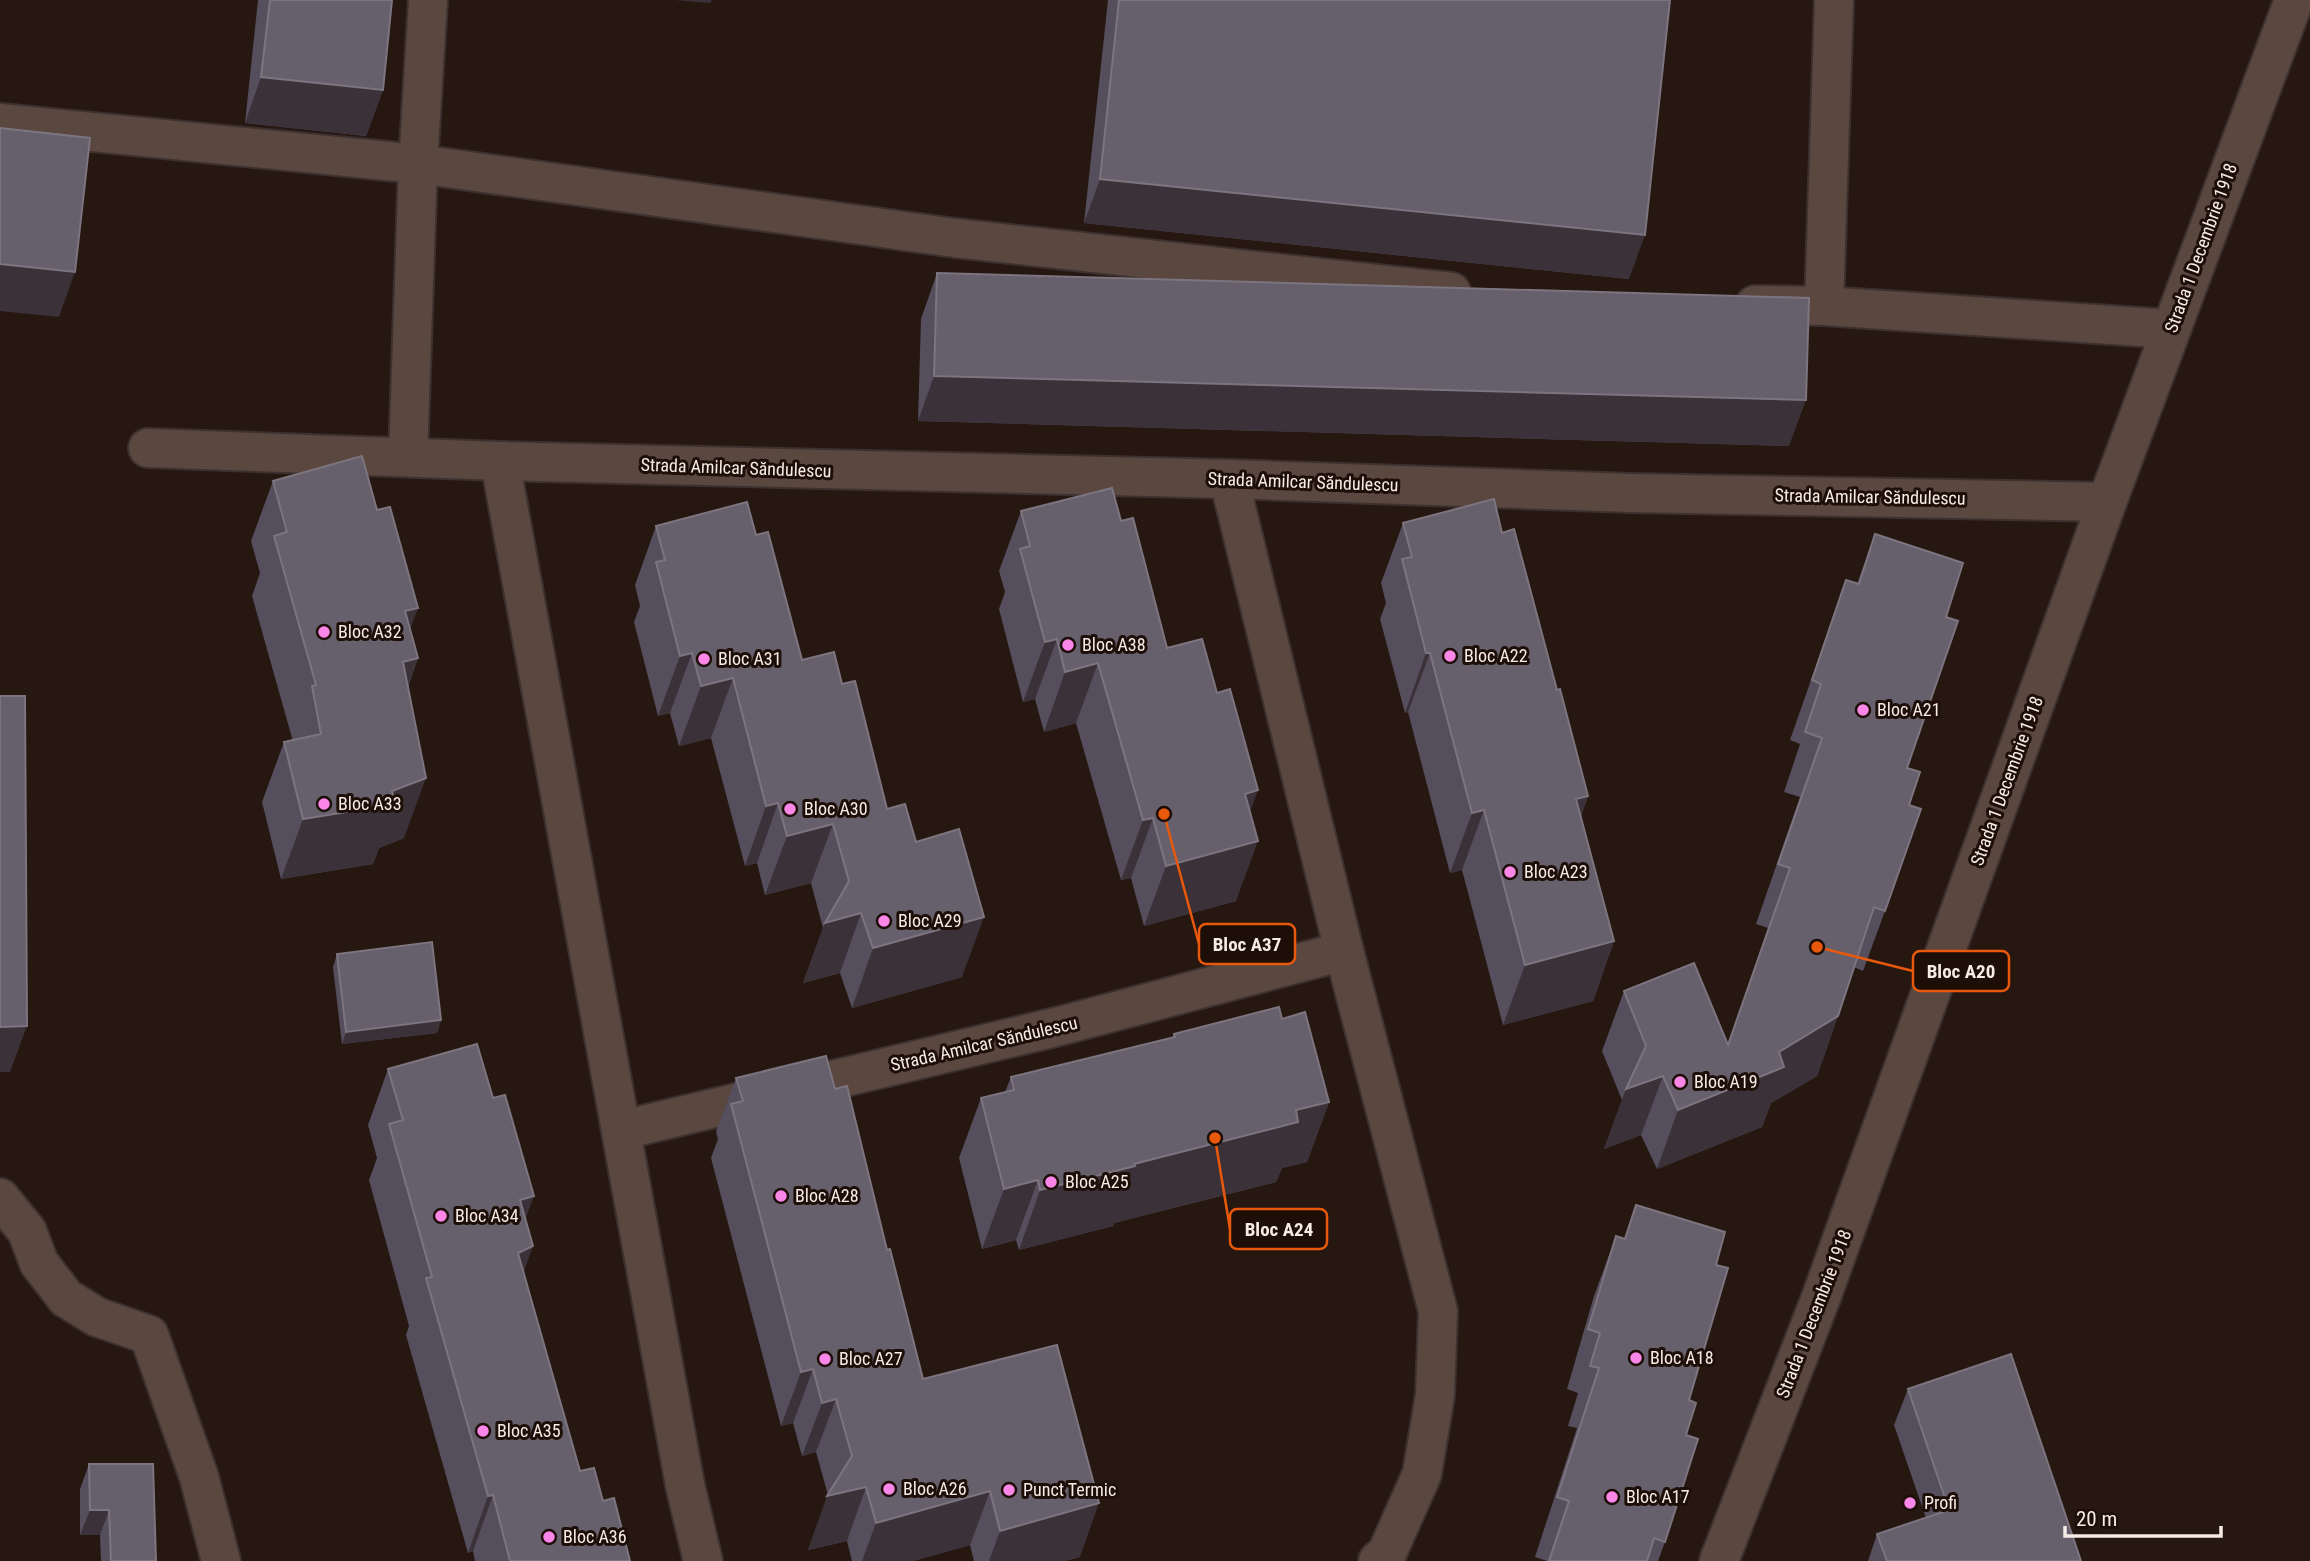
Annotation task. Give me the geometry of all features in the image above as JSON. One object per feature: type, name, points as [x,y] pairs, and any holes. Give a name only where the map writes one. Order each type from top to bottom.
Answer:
[{"type":"street","points":[[408,457],[418,164],[428,0]]},
{"type":"street","points":[[1824,306],[1834,0]]},
{"type":"street","name":"Strada 1 Decembrie 1918","points":[[1718,1561],[1822,1295],[2107,502],[2294,0]]},
{"type":"street","points":[[0,123],[418,164],[955,238],[1480,295]]},
{"type":"street","points":[[1714,305],[1824,306],[2171,328]]},
{"type":"street","name":"Strada Amilcar Săndulescu","points":[[148,448],[500,461],[1228,479],[1631,493],[2107,502]]},
{"type":"street","points":[[500,461],[685,1485],[703,1561]]},
{"type":"street","points":[[1228,479],[1344,950],[1438,1311],[1435,1395],[1422,1475],[1387,1553],[1378,1561]]},
{"type":"street","name":"Strada Amilcar Săndulescu","points":[[622,1130],[1056,1027],[1344,950]]},
{"type":"street","points":[[0,1198],[27,1231],[39,1263],[66,1298],[97,1317],[149,1335],[199,1477],[220,1561]]},
{"type":"building","points":[[270,0],[392,0],[383,90],[261,77]]},
{"type":"building","points":[[1119,0],[1670,0],[1645,235],[1100,179]]},
{"type":"building","points":[[0,128],[90,138],[75,272],[0,264]]},
{"type":"building","points":[[937,273],[1809,298],[1806,400],[934,376]]},
{"type":"building","points":[[362,456],[377,510],[390,507],[418,608],[405,611],[418,658],[403,662],[426,778],[392,791],[395,804],[303,819],[284,742],[321,734],[312,686],[316,685],[274,536],[287,532],[273,481]]},
{"type":"building","points":[[1112,488],[1121,521],[1133,518],[1167,648],[1202,639],[1217,693],[1230,689],[1258,790],[1245,794],[1258,841],[1166,866],[1153,818],[1143,820],[1098,663],[1065,672],[1057,639],[1045,642],[1020,549],[1030,546],[1021,511]]},
{"type":"building","points":[[1494,499],[1502,533],[1514,529],[1557,690],[1560,689],[1588,796],[1576,799],[1614,941],[1525,965],[1484,810],[1472,813],[1402,559],[1412,557],[1403,523]]},
{"type":"building","points":[[747,502],[756,535],[768,532],[802,660],[834,652],[842,684],[855,681],[887,809],[905,804],[916,842],[959,829],[984,917],[873,948],[861,913],[825,923],[849,881],[833,824],[787,836],[778,803],[766,806],[733,678],[701,686],[692,653],[680,656],[656,562],[665,560],[656,526]]},
{"type":"building","points":[[1875,534],[1963,563],[1946,617],[1958,621],[1907,768],[1920,772],[1909,805],[1921,809],[1885,911],[1874,907],[1838,1016],[1779,1052],[1784,1067],[1678,1110],[1663,1076],[1626,1089],[1646,1046],[1624,991],[1694,963],[1728,1045],[1790,868],[1778,864],[1822,738],[1805,732],[1821,684],[1812,680],[1846,580],[1859,584]]},
{"type":"building","points":[[0,696],[25,696],[27,1026],[0,1027]]},
{"type":"building","points":[[432,942],[441,1020],[346,1032],[337,954]]},
{"type":"building","points":[[1279,1007],[1282,1019],[1305,1012],[1329,1102],[1296,1110],[1298,1122],[1134,1164],[1135,1166],[1040,1190],[1038,1180],[1004,1189],[981,1098],[1014,1090],[1011,1077],[1175,1037],[1174,1034]]},
{"type":"building","points":[[477,1044],[493,1098],[505,1095],[534,1196],[520,1200],[533,1246],[518,1253],[580,1471],[594,1468],[603,1501],[614,1498],[630,1561],[510,1561],[493,1495],[488,1496],[426,1278],[432,1277],[389,1124],[403,1120],[388,1069]]},
{"type":"building","points":[[826,1056],[835,1089],[847,1086],[887,1250],[890,1249],[923,1379],[1057,1345],[1099,1503],[1000,1531],[990,1491],[876,1523],[866,1487],[827,1496],[852,1456],[836,1399],[822,1403],[813,1369],[801,1372],[731,1104],[743,1101],[736,1078]]},
{"type":"building","points":[[1636,1205],[1725,1232],[1716,1265],[1728,1268],[1689,1400],[1696,1403],[1686,1435],[1698,1439],[1665,1542],[1654,1538],[1647,1561],[1549,1561],[1569,1501],[1557,1497],[1599,1368],[1590,1366],[1600,1333],[1588,1329],[1616,1236],[1625,1239]]},
{"type":"building","points":[[2011,1354],[2081,1561],[1887,1561],[1877,1534],[1949,1510],[1908,1389]]},
{"type":"building","points":[[89,1464],[153,1464],[156,1561],[111,1561],[109,1510],[90,1510]]},
{"type":"place","name":"Bloc A32","points":[[324,632]]},
{"type":"place","name":"Bloc A38","points":[[1068,645]]},
{"type":"place","name":"Bloc A22","points":[[1450,656]]},
{"type":"place","name":"Bloc A31","points":[[704,659]]},
{"type":"place","name":"Bloc A21","points":[[1863,710]]},
{"type":"place","name":"Bloc A33","points":[[324,804]]},
{"type":"place","name":"Bloc A30","points":[[790,809]]},
{"type":"place","name":"Bloc A37","points":[[1164,814]]},
{"type":"place","name":"Bloc A23","points":[[1510,872]]},
{"type":"place","name":"Bloc A29","points":[[884,921]]},
{"type":"place","name":"Bloc A20","points":[[1817,947]]},
{"type":"place","name":"Bloc A19","points":[[1680,1082]]},
{"type":"place","name":"Bloc A24","points":[[1215,1138]]},
{"type":"place","name":"Bloc A25","points":[[1051,1182]]},
{"type":"place","name":"Bloc A28","points":[[781,1196]]},
{"type":"place","name":"Bloc A34","points":[[441,1216]]},
{"type":"place","name":"Bloc A18","points":[[1636,1358]]},
{"type":"place","name":"Bloc A27","points":[[825,1359]]},
{"type":"place","name":"Bloc A35","points":[[483,1431]]},
{"type":"place","name":"Bloc A26","points":[[889,1489]]},
{"type":"place","name":"Punct Termic","points":[[1009,1490]]},
{"type":"place","name":"Bloc A17","points":[[1612,1497]]},
{"type":"place","name":"Profi","points":[[1910,1503]]},
{"type":"place","name":"Bloc A36","points":[[549,1537]]}]
